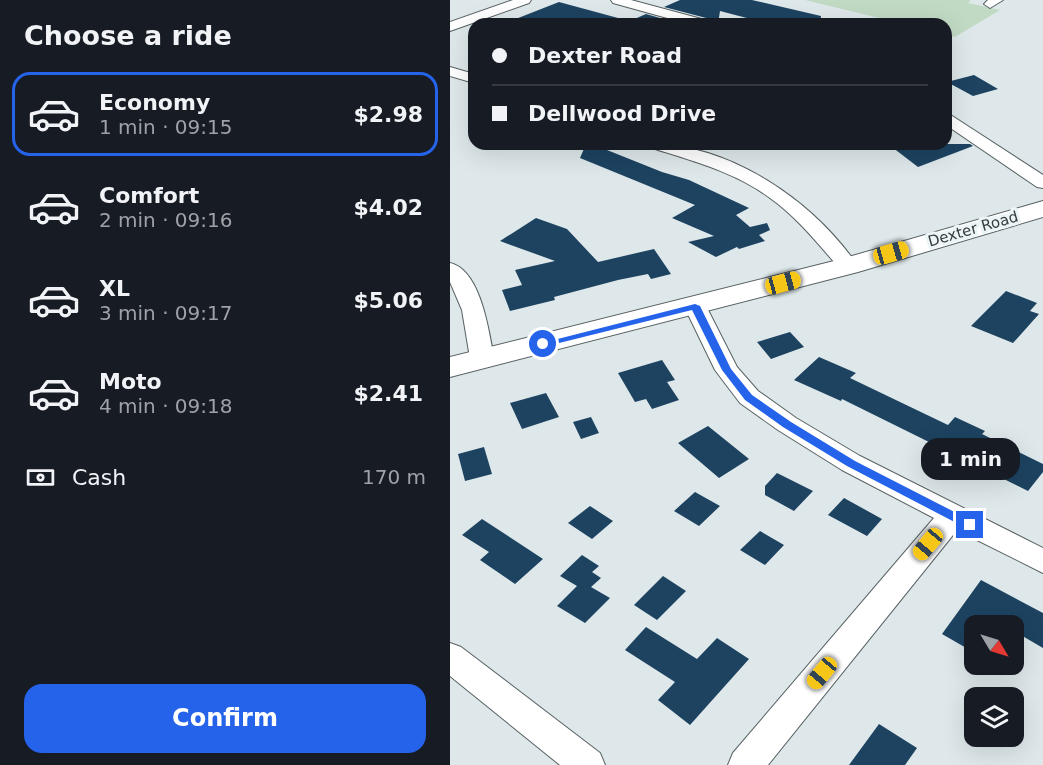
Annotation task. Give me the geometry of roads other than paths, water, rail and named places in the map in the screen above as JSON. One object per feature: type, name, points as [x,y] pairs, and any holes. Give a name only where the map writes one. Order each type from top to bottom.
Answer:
[{"type":"main road","name":"Dexter Road","points":[[450,367],[848,266],[1043,209]]},
{"type":"street","points":[[475,18],[525,0]]},
{"type":"street","points":[[617,0],[682,18]]},
{"type":"street","points":[[450,27],[468,21]]},
{"type":"street","points":[[450,71],[468,77]]},
{"type":"street","points":[[952,121],[1043,183]]},
{"type":"street","points":[[675,150],[740,173],[768,187],[811,225],[848,266]]},
{"type":"street","points":[[450,268],[462,280],[471,300],[482,358]]},
{"type":"street","points":[[695,306],[727,370],[749,397],[787,424],[851,463],[1043,561]]},
{"type":"street","points":[[746,765],[952,516]]},
{"type":"street","points":[[450,657],[587,765]]}]
